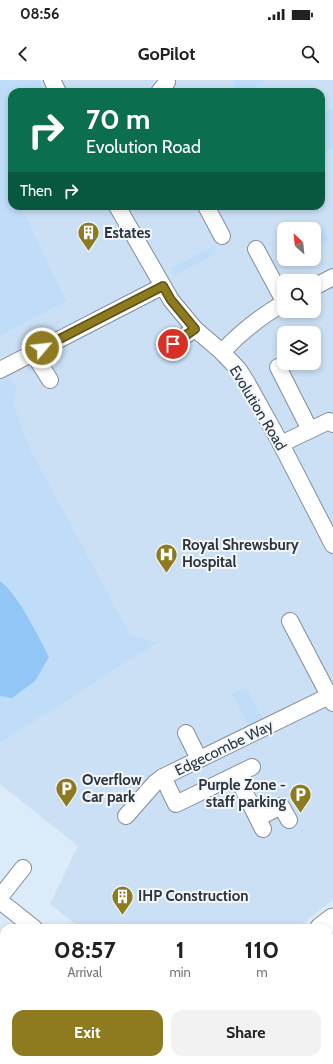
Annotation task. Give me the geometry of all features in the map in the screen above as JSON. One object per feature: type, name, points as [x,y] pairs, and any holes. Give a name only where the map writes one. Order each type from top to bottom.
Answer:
[{"type":"street","name":"Evolution Road","points":[[119,210],[171,300],[195,329],[222,352],[246,381],[332,540]]},
{"type":"street","points":[[208,210],[222,236]]},
{"type":"street","points":[[256,249],[277,289]]},
{"type":"street","points":[[321,283],[333,277]]},
{"type":"street","points":[[0,370],[163,286]]},
{"type":"street","points":[[222,352],[238,336],[277,306]]},
{"type":"street","points":[[173,344],[195,329]]},
{"type":"street","points":[[34,353],[50,380]]},
{"type":"street","points":[[280,370],[310,430]]},
{"type":"street","points":[[281,444],[329,421],[333,424]]},
{"type":"street","points":[[290,621],[332,697]]},
{"type":"street","name":"Edgecombe Way","points":[[126,816],[155,782],[163,777],[332,697]]},
{"type":"street","points":[[186,733],[200,759]]},
{"type":"street","points":[[163,777],[176,804],[252,767]]},
{"type":"street","points":[[236,775],[260,824],[281,806],[289,820]]},
{"type":"street","points":[[0,897],[23,868]]},
{"type":"street","points":[[0,901],[29,924]]},
{"type":"shaded area","points":[[0,80],[39,80],[44,88],[8,88],[8,210],[23,210],[67,301],[0,336]]},
{"type":"shaded area","name":"Royal Shrewsbury Hospital","points":[[39,80],[333,80],[333,900],[302,924],[75,924],[50,904],[78,846],[0,784],[0,336],[67,300],[23,210],[325,210],[325,88],[44,88]]},
{"type":"shaded area","points":[[233,80],[263,80],[264,83],[253,88],[236,88]]},
{"type":"shaded area","points":[[333,109],[333,149],[325,153],[325,113]]},
{"type":"shaded area","points":[[323,228],[330,241],[321,246],[321,229]]},
{"type":"shaded area","points":[[213,246],[218,253],[175,275],[171,268]]},
{"type":"shaded area","points":[[9,378],[16,386],[14,405],[28,446],[131,636],[158,642],[0,743],[0,382]]},
{"type":"shaded area","points":[[246,687],[263,719],[249,727],[232,694]]},
{"type":"water","points":[[0,581],[14,595],[21,605],[49,657],[35,681],[12,698],[0,696]]},
{"type":"place","name":"Estates","points":[[88,252]]},
{"type":"place","name":"Royal Shrewsbury Hospital","points":[[166,574]]},
{"type":"place","name":"Overflow Car park","points":[[67,808]]},
{"type":"place","name":"Purple Zone - staff parking","points":[[301,814]]},
{"type":"place","name":"IHP Construction","points":[[122,916]]},
{"type":"route","points":[[42,348],[163,286],[171,300],[195,329],[173,344]]}]
